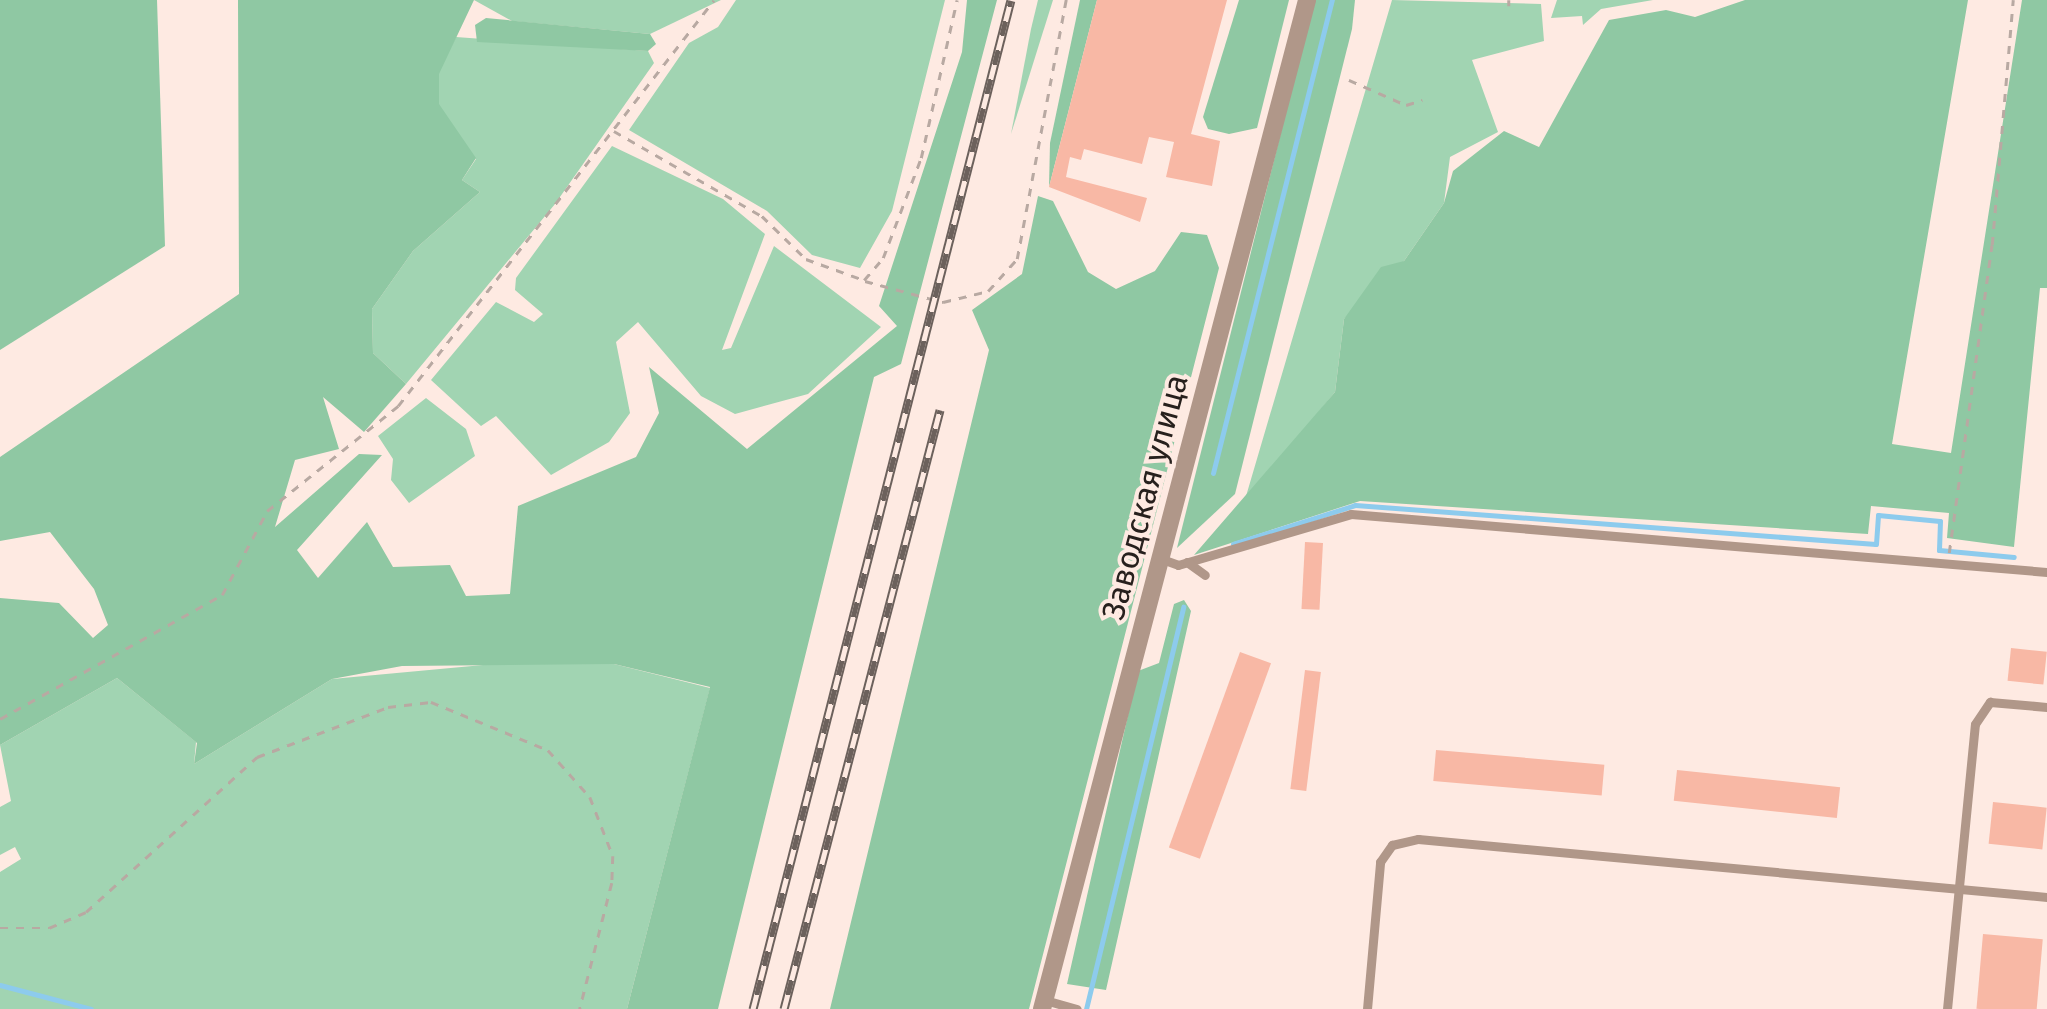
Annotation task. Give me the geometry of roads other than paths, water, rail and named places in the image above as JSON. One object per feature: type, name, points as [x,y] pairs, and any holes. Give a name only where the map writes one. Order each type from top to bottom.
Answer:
[{"type":"street","name":"Заводская улица","points":[[1044,1005],[1307,0]]},
{"type":"lane","points":[[1160,558],[1187,562],[1351,514],[2047,572]]},
{"type":"lane","points":[[1187,562],[1205,575]]},
{"type":"lane","points":[[1947,1009],[1975,724],[1990,702],[2047,707]]},
{"type":"lane","points":[[1367,1009],[1380,862],[1392,846],[1418,839],[2047,897]]},
{"type":"lane","points":[[1044,1005],[1077,1009]]},
{"type":"waterway","points":[[1213,473],[1332,0]]},
{"type":"waterway","points":[[1233,544],[1355,505],[1876,544],[1878,515],[1940,521],[1939,550],[2014,557]]},
{"type":"waterway","points":[[1086,1009],[1183,607]]},
{"type":"waterway","points":[[0,985],[91,1009]]},
{"type":"railway","points":[[753,1009],[1011,0]]},
{"type":"railway","points":[[784,1009],[940,410]]}]
